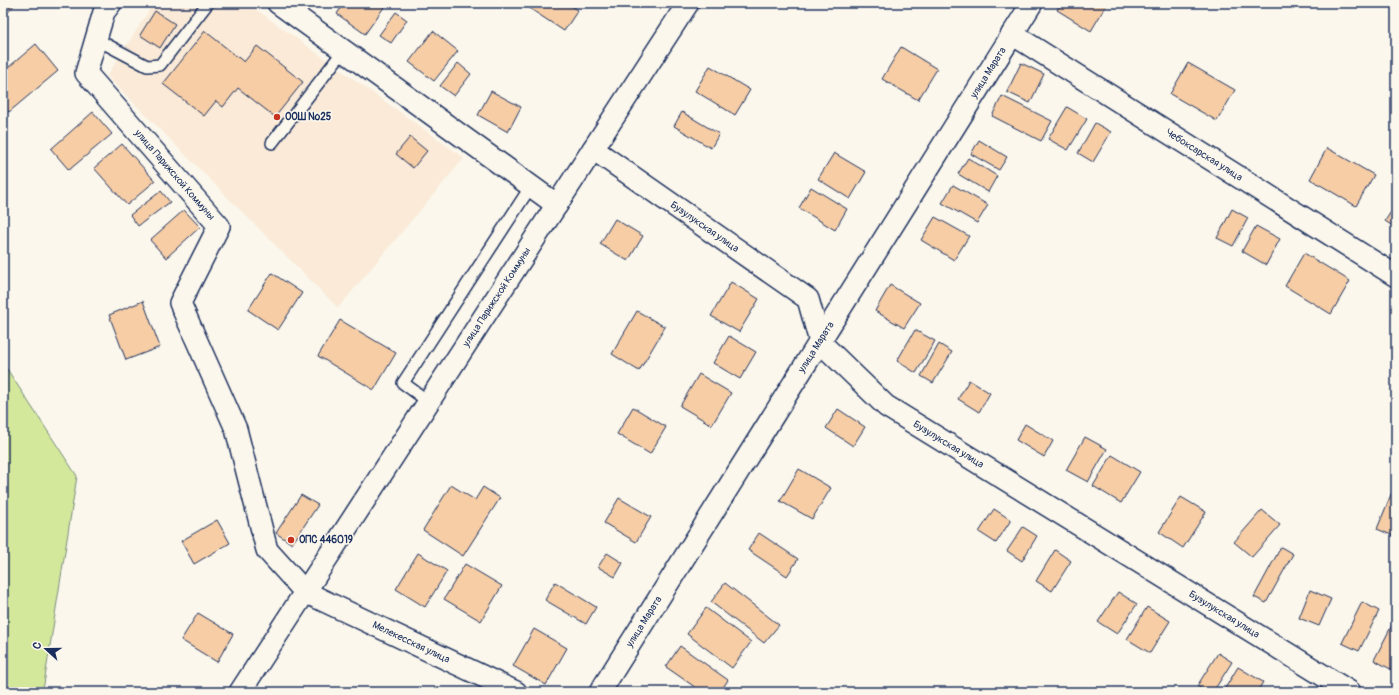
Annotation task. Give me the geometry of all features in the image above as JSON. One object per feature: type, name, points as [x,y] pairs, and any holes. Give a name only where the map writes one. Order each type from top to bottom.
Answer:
[{"type":"street","name":"улица Парижской Коммуны","points":[[111,3],[104,12],[86,73],[219,226],[180,303],[236,429],[267,550],[305,592]]},
{"type":"street","points":[[278,3],[557,205]]},
{"type":"street","name":"улица Парижской Коммуны","points":[[240,692],[688,3]]},
{"type":"street","name":"улица Марата","points":[[600,692],[1032,3]]},
{"type":"street","name":"Чебоксарская улица","points":[[1012,34],[1396,276]]},
{"type":"street","name":"Бузулукская улица","points":[[593,149],[808,299],[820,342],[886,406],[1350,692]]},
{"type":"street","name":"Мелекесская улица","points":[[305,592],[516,692]]},
{"type":"lane","points":[[96,38],[147,66],[160,65],[208,3]]},
{"type":"lane","points":[[272,143],[344,50]]},
{"type":"lane","points":[[429,402],[403,383],[531,186]]},
{"type":"shaded area","name":"ООШ №25","points":[[154,3],[247,3],[464,158],[338,308],[107,76]]},
{"type":"green space","points":[[3,363],[77,476],[44,684],[41,692],[3,692]]},
{"type":"building","points":[[3,3],[16,3],[3,17]]},
{"type":"building","points":[[344,3],[387,3],[365,34],[337,14]]},
{"type":"building","points":[[532,3],[567,3],[578,10],[564,31],[529,8]]},
{"type":"building","points":[[1061,3],[1107,4],[1091,31],[1057,10]]},
{"type":"building","points":[[155,11],[175,24],[160,48],[140,35]]},
{"type":"building","points":[[396,12],[407,20],[391,43],[379,35]]},
{"type":"building","points":[[205,31],[244,62],[257,46],[303,82],[275,117],[238,88],[223,107],[216,101],[204,116],[163,84]]},
{"type":"building","points":[[433,31],[458,51],[434,81],[409,62]]},
{"type":"building","points":[[36,44],[58,71],[9,112],[3,105],[3,72]]},
{"type":"building","points":[[901,47],[937,69],[918,100],[882,79]]},
{"type":"building","points":[[458,63],[471,74],[454,96],[440,86]]},
{"type":"building","points":[[1021,63],[1044,74],[1030,103],[1007,92]]},
{"type":"building","points":[[1188,63],[1235,90],[1217,121],[1170,94]]},
{"type":"building","points":[[710,66],[750,90],[735,115],[695,91]]},
{"type":"building","points":[[491,91],[521,107],[508,132],[478,115]]},
{"type":"building","points":[[1002,96],[1052,121],[1041,141],[992,116]]},
{"type":"building","points":[[1067,107],[1087,119],[1068,150],[1048,139]]},
{"type":"building","points":[[93,112],[112,134],[69,170],[51,149]]},
{"type":"building","points":[[682,112],[719,134],[711,148],[674,126]]},
{"type":"building","points":[[1095,123],[1111,132],[1093,162],[1078,153]]},
{"type":"building","points":[[410,137],[427,151],[413,168],[396,154]]},
{"type":"building","points":[[979,140],[1007,157],[999,170],[971,154]]},
{"type":"building","points":[[122,144],[155,181],[127,205],[94,168]]},
{"type":"building","points":[[1327,148],[1374,175],[1356,206],[1310,179]]},
{"type":"building","points":[[834,153],[866,172],[850,199],[818,179]]},
{"type":"building","points":[[968,158],[997,176],[988,192],[958,174]]},
{"type":"building","points":[[953,185],[988,205],[977,223],[942,203]]},
{"type":"building","points":[[811,187],[847,209],[835,230],[799,208]]},
{"type":"building","points":[[161,191],[170,202],[138,226],[130,215]]},
{"type":"building","points":[[1396,204],[1396,228],[1385,221]]},
{"type":"building","points":[[1232,209],[1248,218],[1233,246],[1217,238]]},
{"type":"building","points":[[184,210],[200,227],[166,258],[150,240]]},
{"type":"building","points":[[935,217],[969,236],[954,260],[921,240]]},
{"type":"building","points":[[615,219],[643,236],[628,261],[600,244]]},
{"type":"building","points":[[1256,226],[1280,239],[1266,265],[1242,251]]},
{"type":"building","points":[[1304,253],[1350,281],[1331,314],[1285,286]]},
{"type":"building","points":[[272,273],[302,293],[278,330],[248,310]]},
{"type":"building","points":[[731,282],[759,299],[739,332],[711,316]]},
{"type":"building","points":[[890,285],[920,303],[904,328],[875,311]]},
{"type":"building","points":[[143,301],[160,347],[126,360],[109,315]]},
{"type":"building","points":[[637,311],[665,327],[639,371],[612,354]]},
{"type":"building","points":[[340,320],[396,353],[374,390],[318,356]]},
{"type":"building","points":[[915,330],[935,341],[916,373],[897,361]]},
{"type":"building","points":[[729,336],[756,352],[740,379],[713,363]]},
{"type":"building","points":[[939,344],[952,352],[933,383],[921,376]]},
{"type":"building","points":[[699,374],[731,393],[712,425],[680,406]]},
{"type":"building","points":[[969,380],[990,393],[979,412],[958,399]]},
{"type":"building","points":[[633,407],[666,427],[650,454],[617,434]]},
{"type":"building","points":[[838,409],[865,427],[853,446],[826,428]]},
{"type":"building","points":[[1025,424],[1053,441],[1044,457],[1016,440]]},
{"type":"building","points":[[1085,437],[1107,449],[1088,482],[1066,470]]},
{"type":"building","points":[[1112,455],[1140,472],[1121,503],[1093,486]]},
{"type":"building","points":[[799,469],[831,488],[812,519],[780,501]]},
{"type":"building","points":[[451,485],[475,500],[483,487],[500,498],[463,556],[423,530]]},
{"type":"building","points":[[1392,492],[1396,494],[1396,537],[1377,529]]},
{"type":"building","points":[[301,495],[318,505],[292,544],[276,533]]},
{"type":"building","points":[[1181,497],[1206,512],[1183,548],[1159,532]]},
{"type":"building","points":[[619,498],[651,517],[636,542],[604,523]]},
{"type":"building","points":[[994,509],[1011,520],[996,543],[979,532]]},
{"type":"building","points":[[1262,510],[1280,525],[1252,557],[1234,542]]},
{"type":"building","points":[[217,520],[230,543],[194,564],[181,541]]},
{"type":"building","points":[[1023,527],[1037,536],[1022,561],[1007,551]]},
{"type":"building","points":[[759,533],[798,559],[787,576],[748,550]]},
{"type":"building","points":[[1281,547],[1293,554],[1266,603],[1254,597]]},
{"type":"building","points":[[1055,550],[1071,561],[1052,591],[1036,581]]},
{"type":"building","points":[[418,553],[447,571],[425,607],[396,589]]},
{"type":"building","points":[[607,553],[623,563],[615,577],[598,567]]},
{"type":"building","points":[[465,564],[502,586],[481,621],[444,599]]},
{"type":"building","points":[[555,582],[596,607],[586,624],[545,600]]},
{"type":"building","points":[[725,583],[779,625],[764,643],[711,602]]},
{"type":"building","points":[[1310,590],[1331,599],[1319,626],[1299,618]]},
{"type":"building","points":[[1118,592],[1137,604],[1117,634],[1098,622]]},
{"type":"building","points":[[1362,602],[1379,611],[1359,651],[1342,643]]},
{"type":"building","points":[[1147,607],[1170,621],[1150,653],[1127,639]]},
{"type":"building","points":[[706,608],[751,642],[732,668],[687,634]]},
{"type":"building","points":[[198,613],[233,634],[217,662],[181,640]]},
{"type":"building","points":[[1392,625],[1396,627],[1396,672],[1374,660]]},
{"type":"building","points":[[534,629],[567,648],[546,685],[513,666]]},
{"type":"building","points":[[680,646],[728,680],[720,692],[702,692],[666,667]]},
{"type":"building","points":[[1218,653],[1232,662],[1213,692],[1207,692],[1197,686]]},
{"type":"building","points":[[1238,667],[1263,682],[1257,692],[1228,692],[1224,690]]},
{"type":"place","name":"ООШ №25","points":[[277,117]]},
{"type":"place","name":"ОПС 446019","points":[[291,540]]}]
